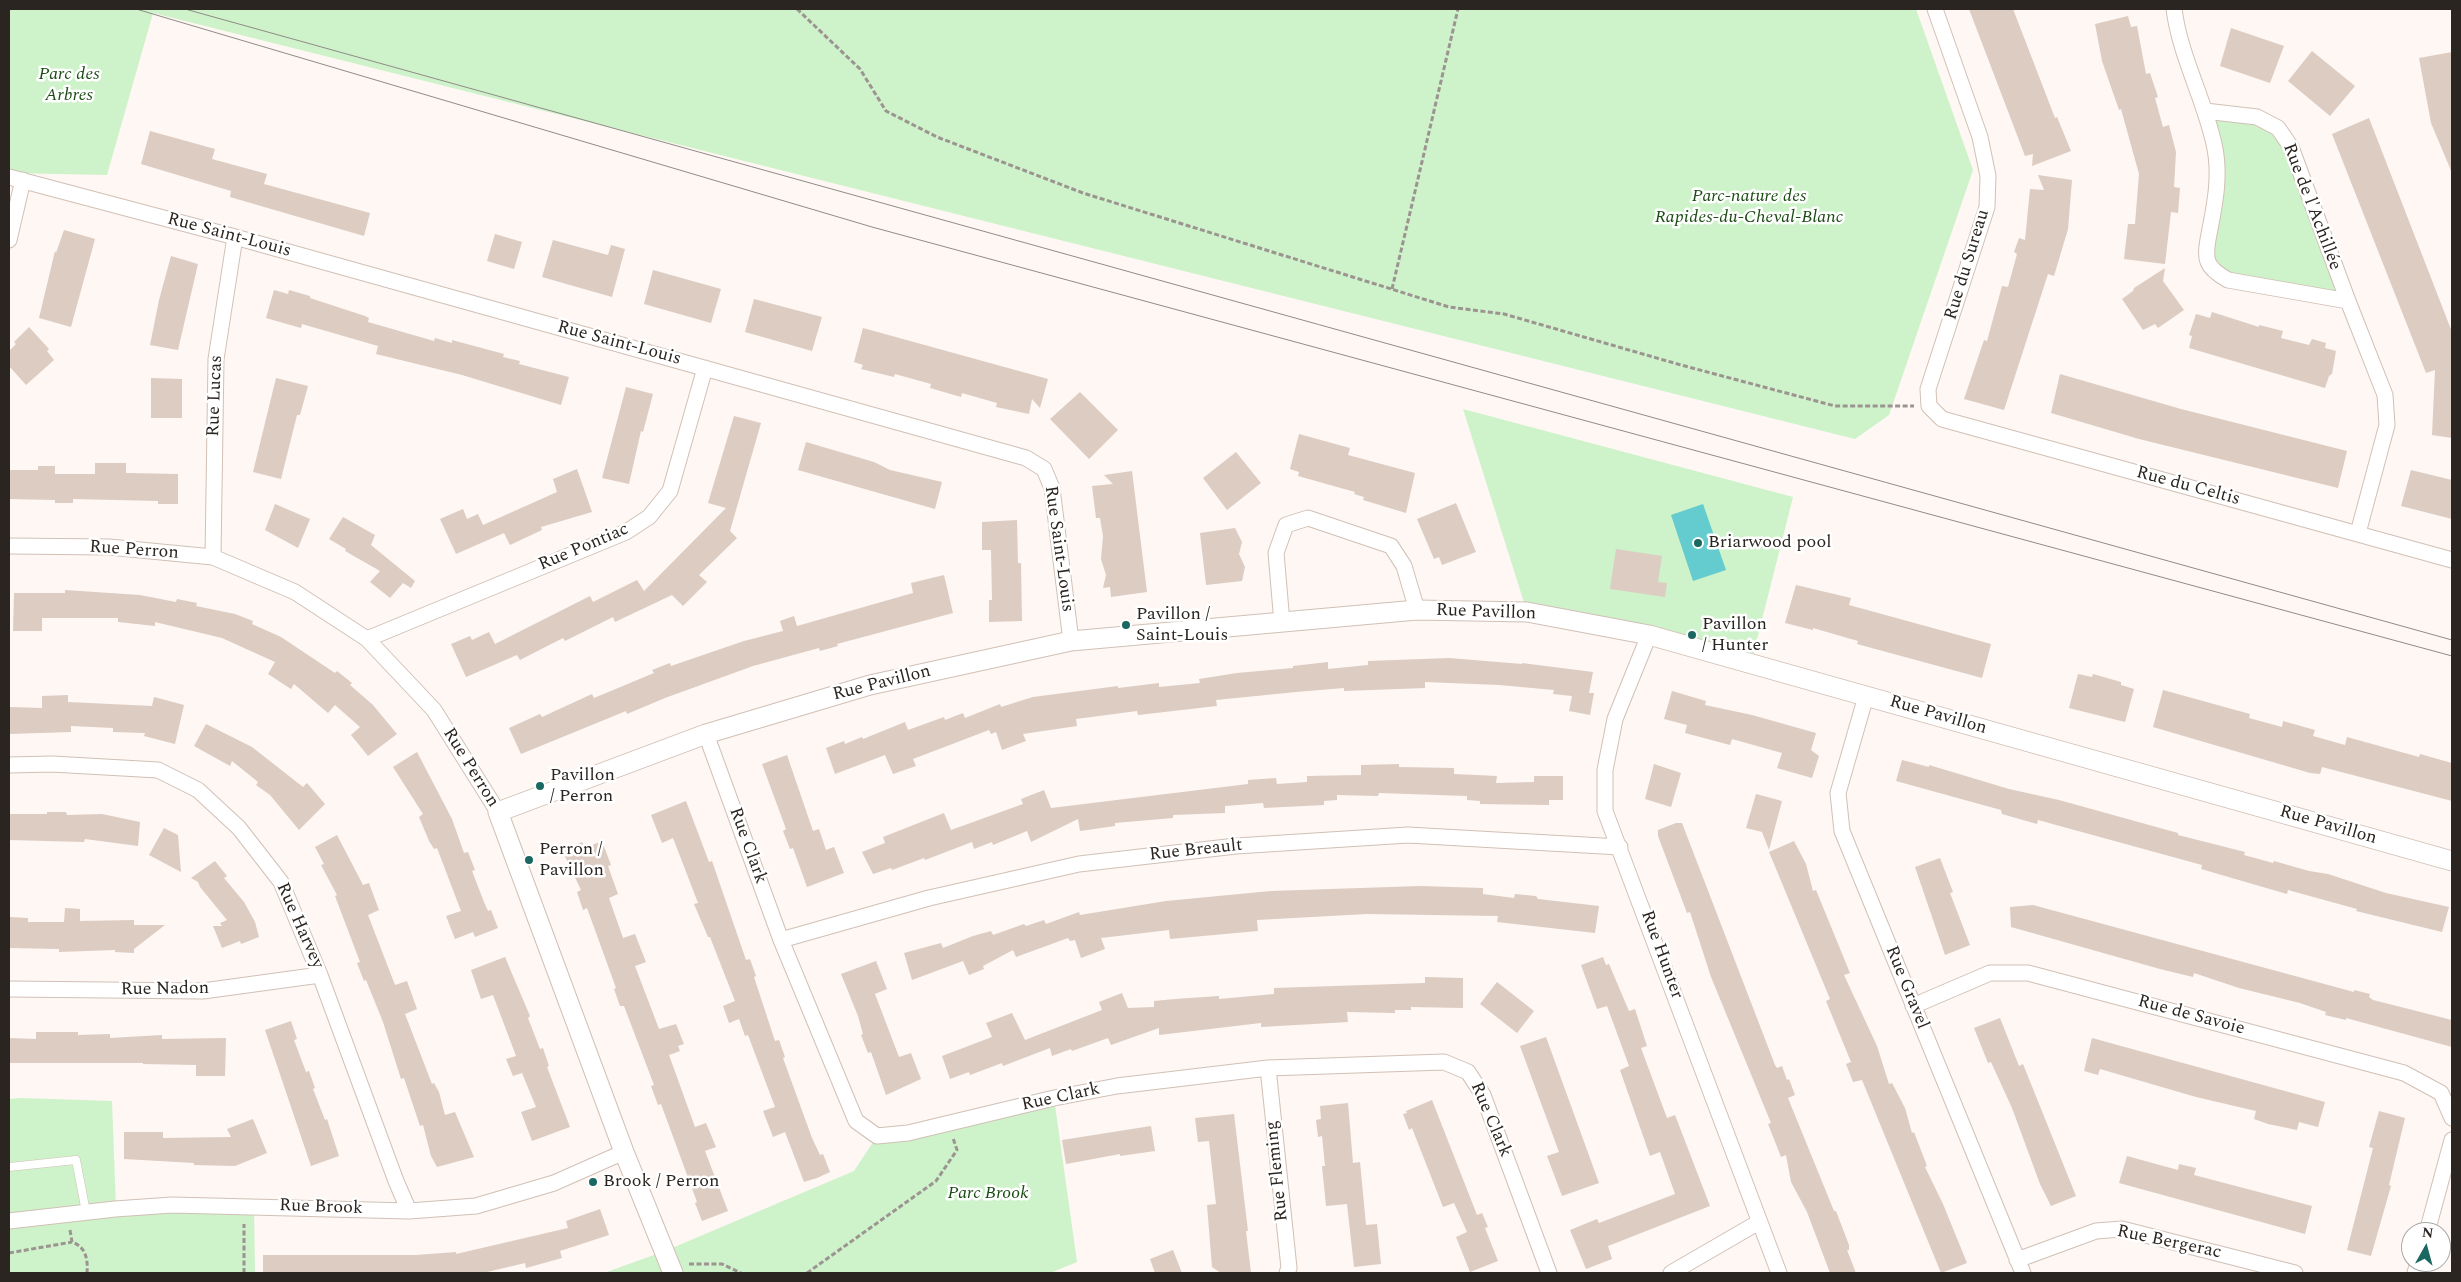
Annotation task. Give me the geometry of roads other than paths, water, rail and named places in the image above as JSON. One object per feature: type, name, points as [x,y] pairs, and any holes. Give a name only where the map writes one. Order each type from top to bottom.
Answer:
[{"type":"street","name":"Rue du Sureau","points":[[1929,406],[1928,389],[1987,207],[1988,176],[1980,138],[1935,9]]},
{"type":"street","name":"Rue de l'Achillée","points":[[2174,9],[2186,60],[2205,111],[2214,145],[2218,188],[2205,253],[2212,271],[2228,280],[2348,301]]},
{"type":"street","name":"Rue de l'Achillée","points":[[2205,111],[2257,117],[2278,128],[2291,146],[2385,395],[2387,425],[2358,533]]},
{"type":"street","name":"Rue Saint-Louis","points":[[9,240],[16,178],[235,237],[1026,458],[1044,469],[1052,488],[1071,641]]},
{"type":"street","name":"Rue Lucas","points":[[213,557],[216,359],[235,237]]},
{"type":"street","name":"Rue Pontiac","points":[[367,639],[626,532],[649,517],[670,491],[705,368]]},
{"type":"street","name":"Rue du Celtis","points":[[1929,406],[1942,419],[2452,560]]},
{"type":"street","name":"Rue Pavillon","points":[[1282,623],[1276,553],[1286,525],[1308,518],[1391,546],[1404,566],[1417,610]]},
{"type":"street","name":"Rue Perron","points":[[9,546],[109,547],[213,557],[295,592],[367,639],[434,710],[498,812],[624,1152],[671,1269]]},
{"type":"street","name":"Rue Pavillon","points":[[498,812],[706,734],[870,685],[1071,641],[1417,610],[1527,612],[1649,635],[2452,861]]},
{"type":"street","name":"Rue Hunter","points":[[1649,635],[1615,719],[1605,770],[1605,810],[1778,1273]]},
{"type":"street","name":"Rue Gravel","points":[[1866,696],[1838,793],[1842,831],[2020,1267]]},
{"type":"street","name":"Rue Clark","points":[[706,734],[781,940],[856,1122],[877,1136],[908,1133],[947,1122],[1117,1086],[1268,1068],[1444,1062],[1468,1072],[1482,1095],[1549,1273]]},
{"type":"street","name":"Rue Harvey","points":[[9,765],[52,764],[158,770],[198,790],[239,828],[281,882],[320,975],[409,1211]]},
{"type":"street","name":"Rue Breault","points":[[781,940],[929,898],[1079,864],[1236,846],[1408,835],[1620,847]]},
{"type":"street","name":"Rue de Savoie","points":[[1913,1006],[1990,973],[2028,973],[2404,1073],[2441,1093],[2452,1118]]},
{"type":"street","name":"Rue Nadon","points":[[9,989],[202,991],[320,975]]},
{"type":"street","name":"Rue Fleming","points":[[1268,1068],[1289,1268],[1287,1273]]},
{"type":"street","points":[[2430,1222],[2452,1140]]},
{"type":"street","name":"Rue Brook","points":[[9,1222],[86,1212],[172,1205],[409,1211],[476,1206],[554,1183],[624,1152]]},
{"type":"street","points":[[1671,1273],[1759,1222]]},
{"type":"street","name":"Rue Bergerac","points":[[2020,1267],[2096,1231],[2122,1229],[2295,1273]]},
{"type":"lane","points":[[9,1167],[76,1160],[86,1212]]},
{"type":"water","name":"Briarwood pool","points":[[1703,504],[1726,570],[1693,581],[1671,515]]},
{"type":"tram line","points":[[136,9],[872,227],[2452,656]]},
{"type":"tram line","points":[[185,9],[2452,640]]},
{"type":"place","name":"Briarwood pool","points":[[1698,543]]},
{"type":"place","name":"Pavillon / Saint-Louis","points":[[1126,625]]},
{"type":"place","name":"Pavillon / Hunter","points":[[1692,635]]},
{"type":"place","name":"Pavillon / Perron","points":[[540,786]]},
{"type":"place","name":"Perron / Pavillon","points":[[529,860]]},
{"type":"place","name":"Brook / Perron","points":[[593,1182]]},
{"type":"park label","name":"Parc des Arbres","points":[[69,85]]},
{"type":"park label","name":"Parc-nature des Rapides-du-Cheval-Blanc","points":[[1749,207]]},
{"type":"park label","name":"Parc Brook","points":[[988,1194]]}]
